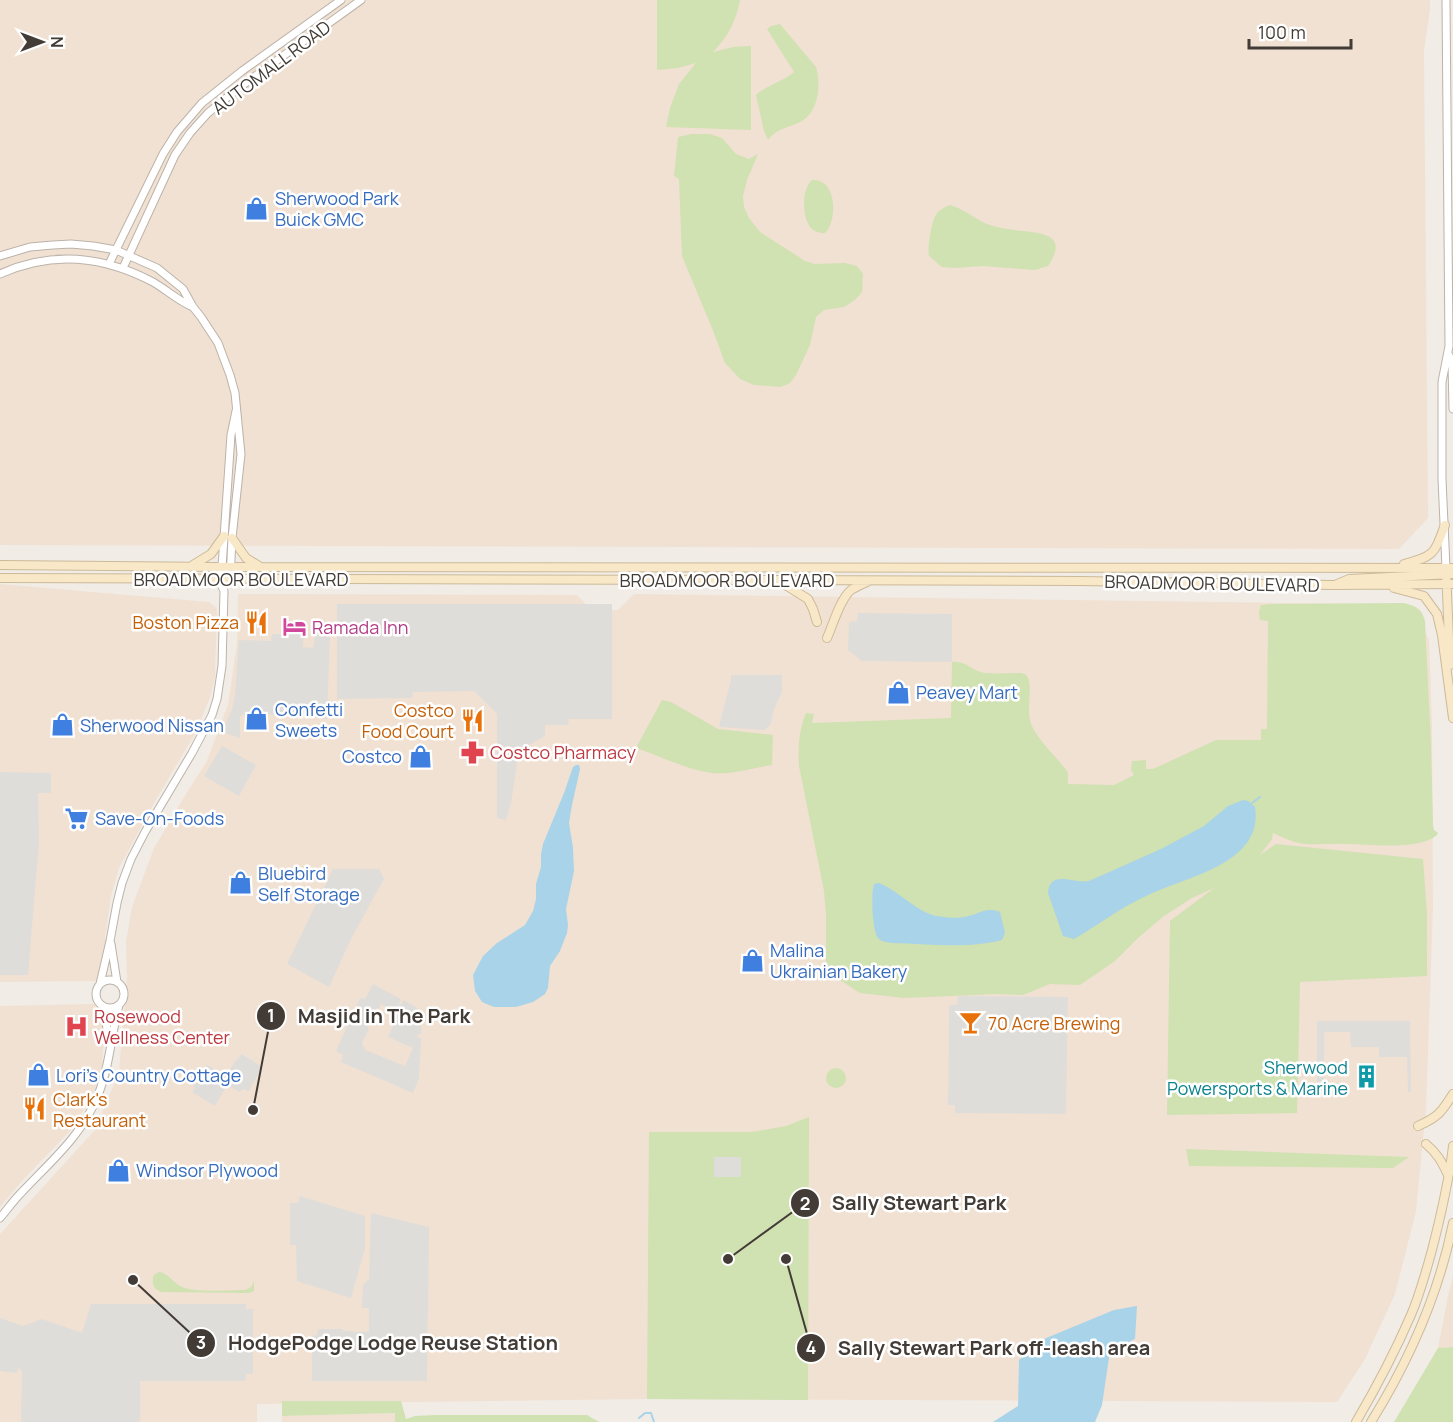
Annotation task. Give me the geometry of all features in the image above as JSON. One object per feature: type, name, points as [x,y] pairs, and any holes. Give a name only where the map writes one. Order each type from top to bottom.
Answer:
[{"type":"main road","points":[[1393,568],[1428,556],[1437,544],[1445,525]]},
{"type":"main road","points":[[191,566],[209,556],[224,536]]},
{"type":"main road","points":[[232,538],[246,558],[261,567]]},
{"type":"main road","name":"BROADMOOR BOULEVARD","points":[[0,565],[1393,568],[1450,571]]},
{"type":"main road","points":[[1333,585],[1349,579],[1450,571],[1453,718]]},
{"type":"main road","name":"BROADMOOR BOULEVARD","points":[[0,578],[1450,584]]},
{"type":"main road","points":[[778,580],[808,599],[816,622]]},
{"type":"main road","points":[[827,638],[847,594],[870,580]]},
{"type":"main road","points":[[1384,585],[1424,596],[1434,607],[1442,635],[1453,718]]},
{"type":"main road","points":[[1418,1126],[1433,1119],[1453,1094]]},
{"type":"main road","points":[[1426,1144],[1441,1160],[1448,1176]]},
{"type":"main road","points":[[1356,1422],[1382,1377],[1412,1314],[1444,1205],[1453,1146]]},
{"type":"main road","points":[[1371,1422],[1392,1387],[1423,1321],[1453,1223]]},
{"type":"street","name":"AUTOMALL ROAD","points":[[109,264],[163,154],[177,132],[202,103],[242,71],[341,0]]},
{"type":"street","name":"AUTOMALL ROAD","points":[[123,268],[175,155],[190,133],[208,113],[240,87],[361,0]]},
{"type":"street","points":[[1446,0],[1449,346],[1442,382],[1442,479],[1450,571]]},
{"type":"street","points":[[0,256],[30,247],[53,244],[93,246],[116,250],[156,268],[183,289],[218,343],[235,393],[241,454],[230,580],[224,589]]},
{"type":"street","points":[[0,274],[37,262],[60,259],[94,260],[123,268],[152,282],[193,307]]},
{"type":"street","points":[[1448,353],[1452,364],[1453,410]]},
{"type":"street","points":[[119,1005],[112,1008],[103,1006],[96,996],[122,883],[145,832],[192,753],[212,715],[217,699],[222,666],[224,589],[219,580],[222,567],[231,435],[236,411]]},
{"type":"street","points":[[110,941],[117,982]]},
{"type":"street","points":[[0,1218],[70,1141],[85,1122],[98,1097],[105,1076],[119,1005],[124,993],[117,982],[109,980],[100,984]]},
{"type":"street","points":[[103,1006],[110,1048]]},
{"type":"shaded area","points":[[0,0],[1430,0],[1424,51],[1428,518],[1399,549],[0,545]]},
{"type":"shaded area","points":[[0,584],[209,602],[217,609],[215,677],[210,697],[196,732],[119,868],[111,896],[105,937],[105,977],[100,981],[0,982]]},
{"type":"shaded area","points":[[238,594],[577,595],[592,611],[618,610],[634,594],[1364,604],[1418,621],[1429,639],[1433,907],[1426,1109],[1416,1211],[1395,1294],[1365,1359],[1337,1402],[647,1399],[257,1404],[257,1422],[0,1422],[0,1234],[95,1130],[119,1072],[127,976],[126,942],[132,907],[154,848],[206,763],[228,705],[237,644]]},
{"type":"shaded area","points":[[337,604],[612,604],[612,719],[569,719],[568,725],[545,725],[545,736],[519,751],[506,820],[497,818],[497,714],[474,691],[413,692],[412,698],[337,699]]},
{"type":"shaded area","points":[[858,613],[952,614],[952,662],[862,661],[848,650],[849,622],[857,621]]},
{"type":"shaded area","points":[[272,634],[303,634],[303,647],[313,648],[315,634],[330,635],[327,719],[245,713],[240,717],[240,738],[222,732],[232,709],[235,695],[239,640],[271,641]]},
{"type":"shaded area","points":[[731,675],[782,675],[782,691],[770,726],[764,730],[719,727]]},
{"type":"shaded area","points":[[222,746],[256,765],[239,796],[204,776]]},
{"type":"shaded area","points":[[0,772],[51,773],[51,793],[38,793],[39,841],[28,975],[0,975]]},
{"type":"shaded area","points":[[333,869],[379,869],[384,879],[352,937],[329,987],[287,964]]},
{"type":"shaded area","points":[[373,984],[401,999],[399,1005],[403,1000],[418,1008],[415,1022],[421,1022],[421,1034],[416,1035],[421,1039],[419,1078],[413,1093],[341,1062],[343,1055],[336,1051],[360,998],[365,999]],"holes":[[[381,1004],[399,1012],[388,1037],[413,1048],[405,1066],[365,1050],[362,1043],[376,1015],[374,1014]]]},
{"type":"shaded area","points":[[958,996],[1068,997],[1065,1114],[955,1113],[955,1105],[948,1105],[949,1005],[957,1005]]},
{"type":"shaded area","points":[[94,1004],[102,1012],[105,1028],[102,1064],[95,1089],[71,1130],[0,1207],[0,1006]]},
{"type":"shaded area","points":[[1317,1021],[1410,1021],[1411,1092],[1408,1092],[1407,1057],[1379,1057],[1379,1047],[1351,1047],[1350,1032],[1324,1032],[1324,1093],[1317,1093]]},
{"type":"shaded area","points":[[242,1054],[262,1067],[249,1091],[243,1089],[240,1092],[227,1085],[215,1106],[192,1092],[207,1065],[227,1074]]},
{"type":"shaded area","points":[[714,1157],[741,1157],[741,1177],[714,1177]]},
{"type":"shaded area","points":[[300,1196],[365,1216],[365,1248],[351,1298],[297,1281],[296,1245],[290,1245],[290,1203],[298,1203]]},
{"type":"shaded area","points":[[371,1213],[429,1227],[427,1381],[312,1381],[312,1336],[317,1335],[318,1329],[369,1332],[369,1308],[362,1308],[363,1285],[369,1279]]},
{"type":"shaded area","points":[[1453,1276],[1453,1347],[1438,1348],[1448,1296]]},
{"type":"shaded area","points":[[91,1304],[246,1304],[246,1309],[253,1309],[253,1374],[246,1374],[245,1381],[140,1381],[140,1422],[21,1422],[22,1371],[18,1368],[17,1373],[0,1371],[0,1318],[23,1326],[42,1319],[82,1333]]},
{"type":"shaded area","points":[[395,1413],[395,1422],[282,1422],[282,1416]]},
{"type":"green space","points":[[657,0],[740,0],[731,28],[713,52],[733,47],[751,46],[751,130],[666,127],[679,84],[696,63],[657,70]]},
{"type":"green space","points":[[780,24],[816,67],[818,90],[815,105],[806,118],[779,131],[768,140],[756,95],[794,72],[767,29]]},
{"type":"green space","points":[[710,134],[722,138],[736,154],[749,159],[758,154],[743,196],[744,207],[749,218],[760,232],[805,261],[815,264],[845,263],[857,266],[863,274],[862,292],[855,300],[844,307],[824,310],[816,317],[810,345],[796,375],[790,383],[781,387],[754,385],[740,379],[725,363],[682,256],[679,179],[674,176],[678,137]]},
{"type":"green space","points":[[812,180],[820,181],[831,192],[832,219],[825,233],[813,229],[804,211],[804,197],[808,184]]},
{"type":"green space","points":[[950,205],[990,225],[1049,236],[1054,240],[1056,246],[1048,266],[1035,270],[983,266],[942,267],[929,256],[929,240],[937,213]]},
{"type":"green space","points":[[1404,603],[1418,609],[1425,621],[1433,825],[1437,835],[1418,843],[1380,845],[1305,844],[1273,833],[1272,839],[1260,855],[1276,844],[1423,859],[1427,914],[1427,976],[1300,982],[1297,1113],[1167,1115],[1170,921],[1214,888],[1192,898],[1164,916],[1115,961],[1080,985],[1050,984],[1023,995],[904,998],[860,993],[826,971],[824,891],[799,766],[800,739],[806,713],[814,714],[812,723],[951,718],[952,662],[961,663],[985,673],[1021,673],[1027,676],[1029,682],[1029,714],[1032,726],[1043,743],[1068,772],[1068,784],[1114,785],[1134,775],[1131,770],[1132,761],[1146,760],[1146,769],[1153,769],[1216,740],[1261,740],[1261,729],[1267,729],[1268,621],[1260,620],[1261,605]]},
{"type":"green space","points":[[662,700],[671,702],[718,729],[773,735],[772,765],[734,772],[712,773],[683,766],[636,748]]},
{"type":"green space","points":[[836,1068],[843,1071],[846,1078],[843,1085],[836,1088],[829,1085],[826,1078],[829,1071]]},
{"type":"green space","points":[[809,1117],[808,1400],[647,1399],[649,1132],[752,1132],[786,1126]]},
{"type":"green space","points":[[1186,1149],[1409,1157],[1393,1168],[1189,1166]]},
{"type":"green space","points":[[159,1272],[166,1274],[188,1289],[245,1290],[251,1287],[254,1281],[254,1291],[249,1293],[161,1292],[154,1287],[153,1283],[154,1275]]},
{"type":"green space","points":[[1453,1347],[1453,1422],[1394,1422],[1438,1348]]},
{"type":"green space","points":[[282,1401],[401,1401],[406,1419],[436,1415],[587,1415],[599,1422],[395,1422],[395,1413],[282,1416]]},
{"type":"water","points":[[579,765],[580,769],[569,823],[574,871],[566,909],[567,933],[560,951],[550,966],[548,988],[545,994],[533,1002],[516,1007],[494,1007],[482,1002],[475,991],[473,975],[483,956],[497,943],[525,925],[533,911],[543,844],[573,767]]},
{"type":"water","points":[[1243,800],[1255,807],[1254,827],[1247,843],[1234,856],[1199,875],[1136,901],[1074,939],[1063,936],[1048,893],[1053,881],[1063,879],[1089,881],[1161,849],[1204,826],[1228,806]]},
{"type":"water","points":[[879,883],[922,910],[936,916],[957,918],[986,910],[1000,912],[1005,933],[1002,940],[989,943],[947,945],[884,942],[876,934],[873,920],[873,889],[874,884]]},
{"type":"water","points":[[1137,1306],[1135,1339],[1110,1351],[1102,1405],[1095,1422],[993,1422],[1018,1406],[1019,1360],[1039,1341],[1114,1310]]},
{"type":"waterway","points":[[1252,803],[1260,797]]},
{"type":"waterway","points":[[639,1418],[645,1413],[651,1413],[654,1422]]},
{"type":"place","name":"Sherwood Park Buick GMC","points":[[257,208]]},
{"type":"place","name":"Boston Pizza","points":[[257,622]]},
{"type":"place","name":"Ramada Inn","points":[[294,627]]},
{"type":"place","name":"Peavey Mart","points":[[898,692]]},
{"type":"place","name":"Confetti Sweets","points":[[257,719]]},
{"type":"place","name":"Costco Food Court","points":[[472,720]]},
{"type":"place","name":"Sherwood Nissan","points":[[62,725]]},
{"type":"place","name":"Costco Pharmacy","points":[[472,752]]},
{"type":"place","name":"Costco","points":[[420,756]]},
{"type":"place","name":"Save-On-Foods","points":[[77,818]]},
{"type":"place","name":"Bluebird Self Storage","points":[[240,883]]},
{"type":"place","name":"Malina Ukrainian Bakery","points":[[752,960]]},
{"type":"place","name":"70 Acre Brewing","points":[[970,1023]]},
{"type":"place","name":"Rosewood Wellness Center","points":[[76,1026]]},
{"type":"place","name":"Lori's Country Cottage","points":[[38,1075]]},
{"type":"place","name":"Sherwood Powersports & Marine","points":[[1366,1077]]},
{"type":"place","name":"Clark's Restaurant","points":[[35,1109]]},
{"type":"place","name":"Masjid in The Park","points":[[253,1110]]},
{"type":"place","name":"Windsor Plywood","points":[[118,1170]]},
{"type":"place","name":"Sally Stewart Park","points":[[728,1259]]},
{"type":"place","name":"Sally Stewart Park off-leash area","points":[[786,1259]]},
{"type":"place","name":"HodgePodge Lodge Reuse Station","points":[[133,1280]]}]
